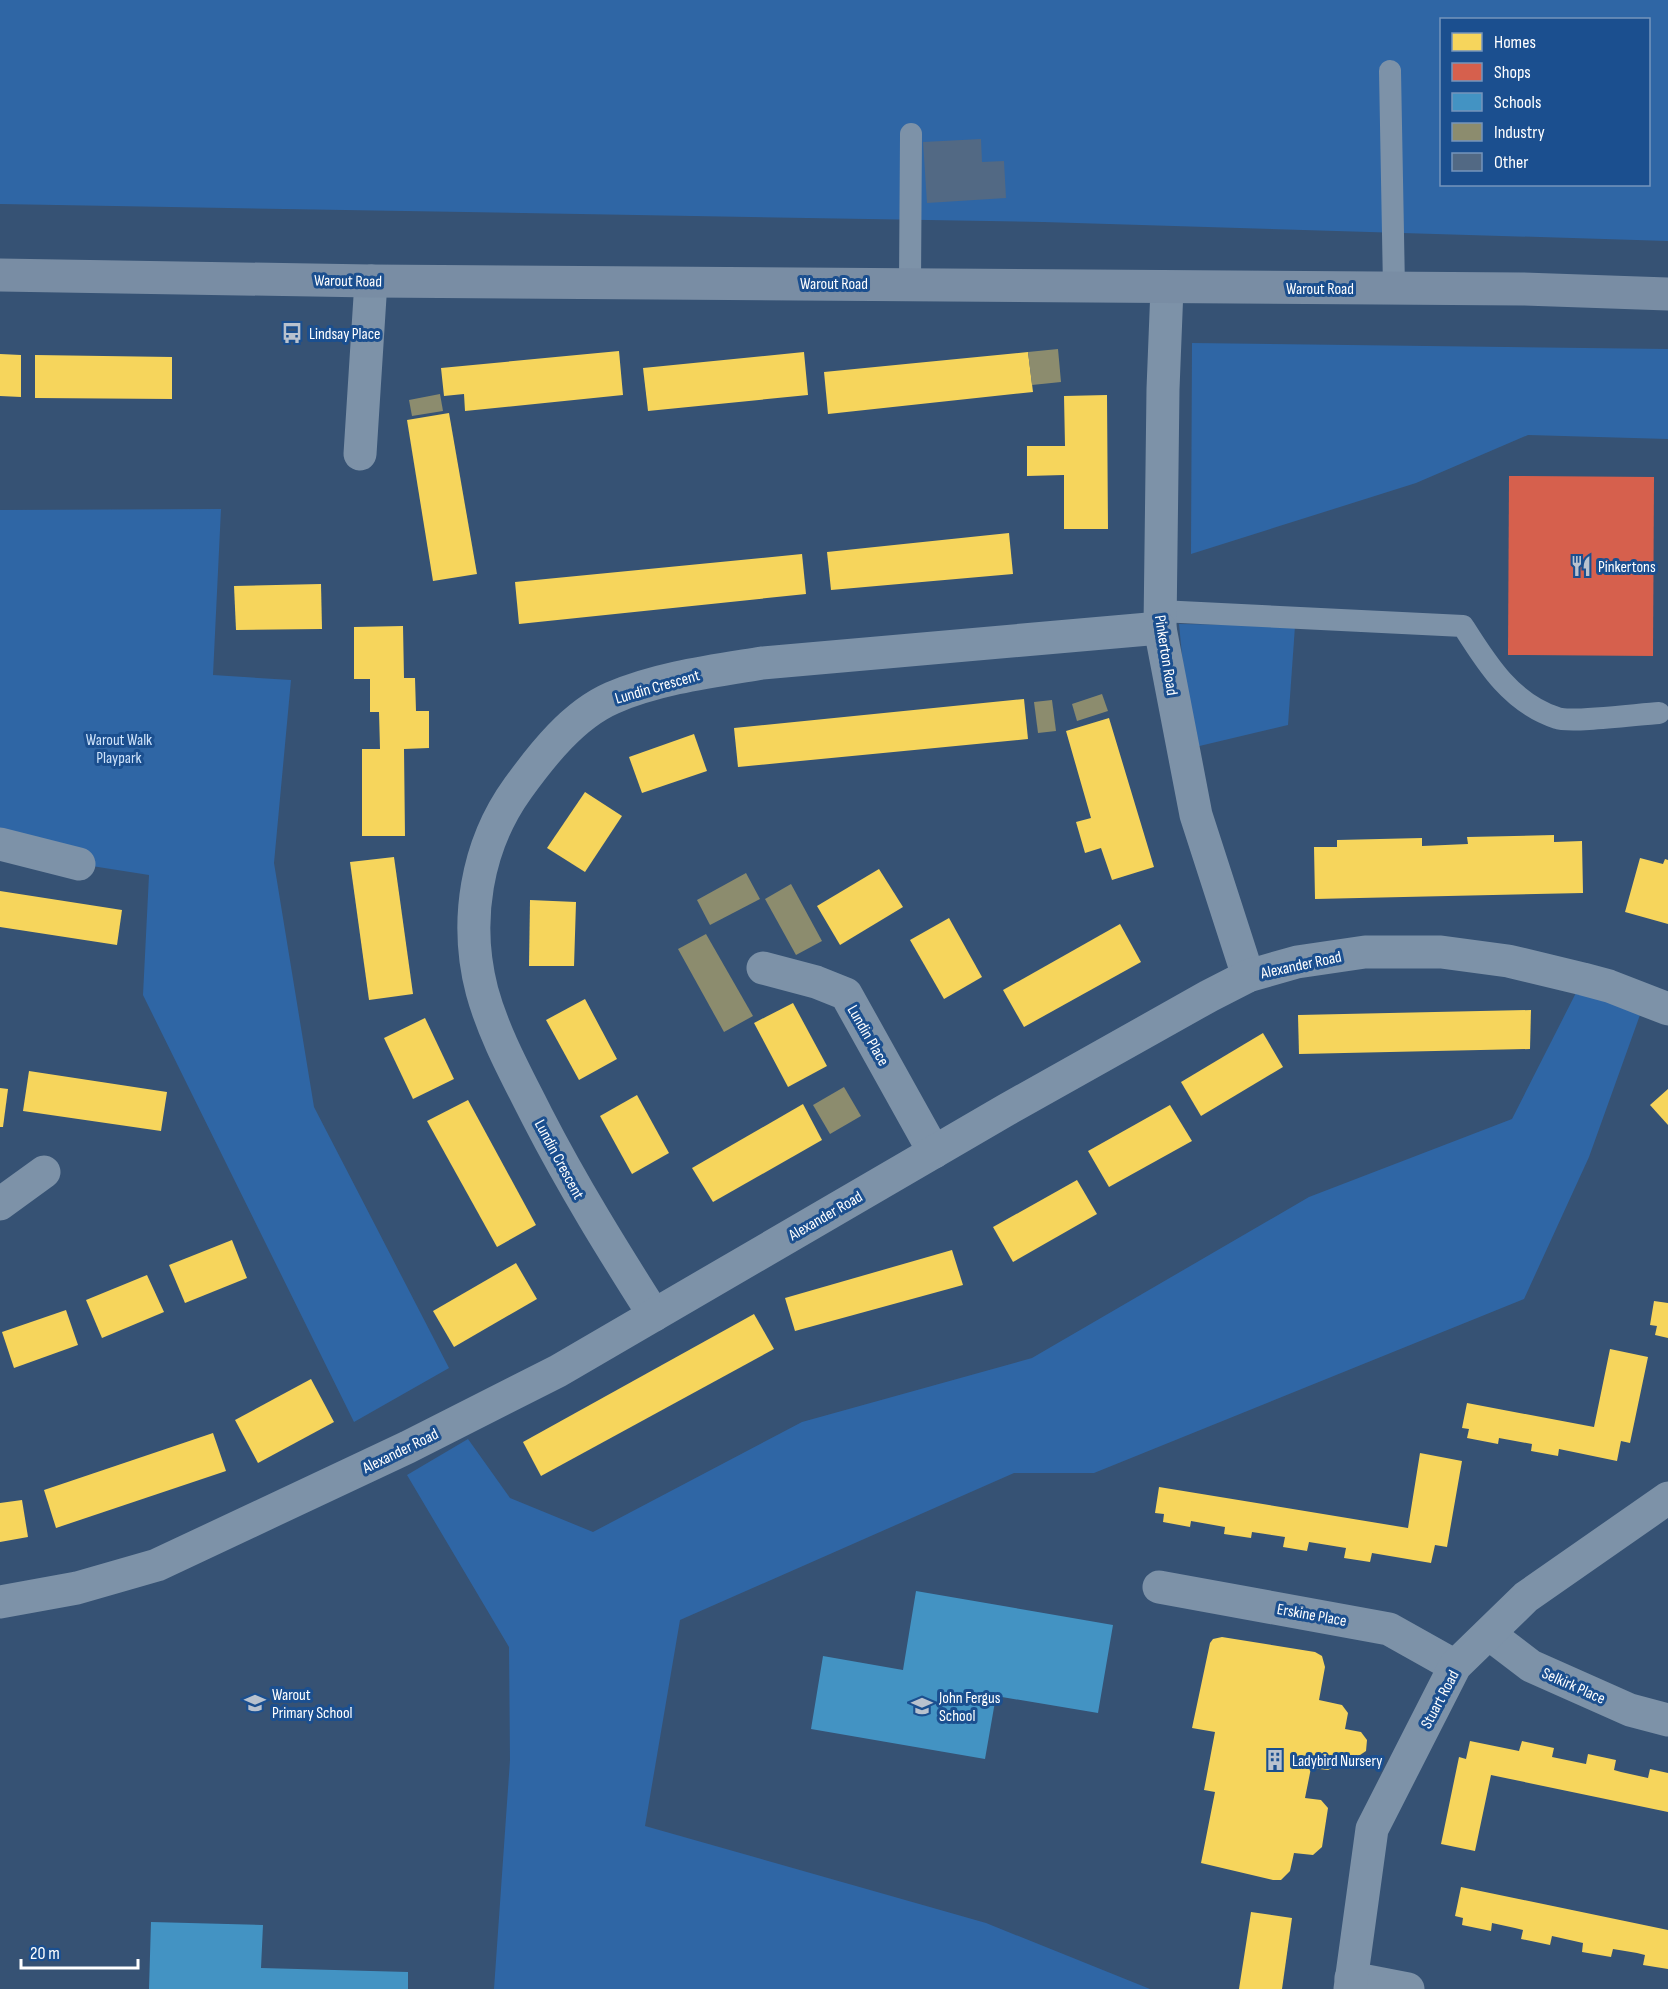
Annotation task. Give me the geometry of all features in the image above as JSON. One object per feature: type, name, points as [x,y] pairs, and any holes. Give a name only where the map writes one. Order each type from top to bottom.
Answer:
[{"type":"street","name":"Warout Road","points":[[0,275],[371,281],[1394,288],[1668,294]]},
{"type":"street","points":[[360,454],[371,281]]},
{"type":"street","name":"Pinkerton Road","points":[[1167,288],[1163,389],[1160,619],[1196,815],[1248,976]]},
{"type":"street","name":"Lundin Crescent","points":[[654,1315],[573,1187],[496,1031],[482,991],[475,949],[474,908],[481,868],[493,830],[513,795],[537,762],[574,725],[611,698],[699,673],[762,663],[1160,619]]},
{"type":"street","points":[[0,844],[79,864]]},
{"type":"street","name":"Alexander Road","points":[[0,1602],[77,1588],[157,1565],[408,1447],[558,1371],[934,1152],[1248,976],[1297,962],[1365,952],[1441,952],[1508,961],[1583,979],[1609,986],[1668,1010]]},
{"type":"street","name":"Lundin Place","points":[[763,968],[816,982],[846,994],[934,1152]]},
{"type":"street","points":[[0,1204],[44,1172]]},
{"type":"street","name":"Stuart Road","points":[[1351,1984],[1372,1829],[1455,1666],[1526,1597],[1668,1498]]},
{"type":"street","name":"Erskine Place","points":[[1160,1587],[1389,1629],[1455,1666]]},
{"type":"street","name":"Selkirk Place","points":[[1489,1634],[1531,1666],[1630,1710],[1668,1720]]},
{"type":"street","points":[[1351,1984],[1408,1989]]},
{"type":"lane","points":[[1390,71],[1394,288]]},
{"type":"lane","points":[[910,283],[911,134]]},
{"type":"lane","points":[[1160,619],[1463,626],[1492,672],[1520,699],[1558,719],[1659,713]]},
{"type":"green space","points":[[0,0],[1668,0],[1668,241],[1043,222],[0,204]]},
{"type":"green space","points":[[1192,343],[1668,349],[1668,439],[1528,435],[1416,483],[1191,554]]},
{"type":"green space","name":"Warout Walk Playpark","points":[[221,509],[213,675],[291,680],[274,863],[314,1107],[449,1368],[354,1422],[143,995],[149,875],[79,864],[0,840],[0,510]]},
{"type":"green space","points":[[1179,624],[1295,626],[1288,725],[1191,748]]},
{"type":"green space","points":[[1583,979],[1645,1001],[1589,1157],[1524,1299],[1094,1473],[1014,1473],[680,1620],[645,1826],[986,1923],[1150,1989],[494,1989],[510,1760],[509,1647],[407,1475],[468,1439],[510,1498],[593,1532],[802,1422],[1032,1358],[1309,1197],[1512,1119]]},
{"type":"building: Homes","points":[[619,351],[623,395],[465,411],[464,394],[444,396],[441,368]]},
{"type":"building: Homes","points":[[804,352],[808,395],[648,411],[643,368]]},
{"type":"building: Homes","points":[[1028,352],[1033,392],[828,414],[824,372]]},
{"type":"building: Homes","points":[[0,354],[21,355],[21,397],[0,396]]},
{"type":"building: Homes","points":[[35,355],[172,357],[172,399],[35,398]]},
{"type":"building: Homes","points":[[1107,395],[1108,529],[1064,529],[1064,475],[1027,476],[1027,446],[1065,446],[1064,396]]},
{"type":"building: Homes","points":[[449,413],[477,574],[433,581],[407,420]]},
{"type":"building: Homes","points":[[1009,533],[1013,574],[831,590],[827,552]]},
{"type":"building: Homes","points":[[802,554],[806,594],[519,624],[515,582]]},
{"type":"building: Homes","points":[[321,584],[322,629],[236,630],[234,586]]},
{"type":"building: Homes","points":[[403,626],[404,678],[415,678],[416,711],[429,711],[429,748],[404,749],[405,836],[362,836],[362,749],[380,749],[379,712],[370,712],[370,679],[354,679],[354,627]]},
{"type":"building: Homes","points":[[1024,699],[1028,739],[738,767],[734,728]]},
{"type":"building: Homes","points":[[1109,718],[1154,867],[1112,880],[1101,848],[1085,853],[1076,822],[1091,818],[1066,731]]},
{"type":"building: Homes","points":[[694,734],[707,771],[642,793],[629,757]]},
{"type":"building: Homes","points":[[585,792],[622,816],[585,872],[547,848]]},
{"type":"building: Homes","points":[[1554,835],[1554,842],[1582,841],[1583,893],[1315,899],[1314,847],[1337,847],[1337,840],[1422,838],[1422,846],[1468,844],[1467,837]]},
{"type":"building: Homes","points":[[394,857],[413,994],[369,1000],[350,862]]},
{"type":"building: Homes","points":[[1640,858],[1663,864],[1665,859],[1668,860],[1668,924],[1625,912]]},
{"type":"building: Homes","points":[[879,869],[903,907],[840,945],[817,906]]},
{"type":"building: Homes","points":[[0,891],[122,910],[117,945],[0,927]]},
{"type":"building: Homes","points":[[530,900],[576,902],[574,966],[529,966]]},
{"type":"building: Homes","points":[[949,918],[982,977],[944,999],[910,940]]},
{"type":"building: Homes","points":[[1120,924],[1141,962],[1024,1027],[1003,990]]},
{"type":"building: Homes","points":[[585,999],[617,1059],[579,1080],[546,1020]]},
{"type":"building: Homes","points":[[793,1003],[827,1066],[788,1087],[754,1023]]},
{"type":"building: Homes","points":[[1531,1010],[1530,1049],[1299,1054],[1298,1015]]},
{"type":"building: Homes","points":[[425,1018],[454,1079],[413,1099],[384,1038]]},
{"type":"building: Homes","points":[[1263,1033],[1283,1067],[1201,1116],[1181,1082]]},
{"type":"building: Homes","points":[[29,1071],[167,1092],[161,1131],[23,1111]]},
{"type":"building: Homes","points":[[0,1088],[8,1089],[3,1127],[0,1127]]},
{"type":"building: Homes","points":[[1668,1089],[1668,1125],[1650,1105]]},
{"type":"building: Homes","points":[[637,1095],[669,1153],[632,1174],[600,1116]]},
{"type":"building: Homes","points":[[468,1100],[536,1225],[497,1247],[427,1121]]},
{"type":"building: Homes","points":[[803,1104],[822,1140],[713,1202],[692,1168]]},
{"type":"building: Homes","points":[[1170,1105],[1192,1141],[1109,1187],[1088,1151]]},
{"type":"building: Homes","points":[[1077,1180],[1097,1214],[1013,1262],[993,1227]]},
{"type":"building: Homes","points":[[232,1240],[247,1278],[185,1303],[169,1265]]},
{"type":"building: Homes","points":[[952,1250],[963,1285],[795,1331],[785,1298]]},
{"type":"building: Homes","points":[[516,1263],[537,1299],[454,1347],[433,1311]]},
{"type":"building: Homes","points":[[147,1275],[164,1312],[102,1338],[86,1300]]},
{"type":"building: Homes","points":[[1654,1301],[1668,1303],[1668,1338],[1655,1335],[1657,1326],[1650,1325]]},
{"type":"building: Homes","points":[[66,1310],[78,1345],[14,1368],[2,1332]]},
{"type":"building: Homes","points":[[754,1314],[774,1349],[541,1476],[523,1442]]},
{"type":"building: Homes","points":[[1610,1349],[1648,1357],[1630,1443],[1621,1441],[1617,1461],[1559,1449],[1558,1456],[1531,1451],[1532,1444],[1499,1438],[1498,1444],[1467,1438],[1469,1429],[1462,1428],[1467,1403],[1594,1427]]},
{"type":"building: Homes","points":[[311,1379],[334,1422],[258,1463],[235,1420]]},
{"type":"building: Homes","points":[[213,1433],[226,1471],[56,1528],[44,1490]]},
{"type":"building: Homes","points":[[1420,1453],[1462,1461],[1447,1547],[1435,1545],[1431,1563],[1372,1553],[1370,1562],[1344,1558],[1346,1548],[1309,1542],[1307,1551],[1283,1547],[1285,1537],[1252,1532],[1251,1538],[1224,1534],[1225,1527],[1191,1521],[1190,1527],[1163,1522],[1164,1514],[1155,1513],[1159,1487],[1408,1528]]},
{"type":"building: Homes","points":[[22,1500],[28,1537],[0,1542],[0,1503]]},
{"type":"building: Homes","name":"Ladybird Nursery","points":[[1222,1637],[1315,1652],[1322,1656],[1325,1667],[1319,1700],[1342,1705],[1348,1713],[1345,1729],[1361,1732],[1367,1740],[1366,1751],[1357,1757],[1341,1755],[1339,1764],[1328,1770],[1311,1768],[1305,1798],[1321,1800],[1328,1808],[1322,1847],[1313,1855],[1294,1853],[1290,1871],[1281,1880],[1201,1863],[1215,1792],[1204,1790],[1215,1732],[1192,1728],[1210,1643],[1213,1639]]},
{"type":"building: Homes","points":[[1470,1741],[1519,1751],[1522,1741],[1554,1748],[1552,1757],[1586,1764],[1588,1754],[1616,1760],[1614,1770],[1621,1772],[1648,1778],[1650,1769],[1668,1773],[1668,1812],[1491,1775],[1475,1851],[1441,1844],[1459,1757],[1466,1759]]},
{"type":"building: Homes","points":[[1461,1887],[1668,1930],[1668,1969],[1643,1965],[1645,1955],[1637,1953],[1613,1949],[1611,1957],[1582,1952],[1583,1943],[1552,1936],[1550,1945],[1521,1939],[1523,1930],[1492,1923],[1491,1931],[1462,1925],[1463,1918],[1455,1916]]},
{"type":"building: Homes","points":[[1251,1912],[1292,1918],[1282,1989],[1239,1989]]},
{"type":"building: Shops","name":"Pinkertons","points":[[1509,476],[1654,477],[1653,656],[1508,655]]},
{"type":"building: Schools","points":[[916,1591],[1113,1625],[1098,1713],[996,1696],[985,1759],[811,1729],[823,1656],[903,1670]]},
{"type":"building: Schools","points":[[151,1922],[263,1925],[261,1968],[408,1972],[408,1989],[149,1989]]},
{"type":"building: Industry","points":[[1058,349],[1061,382],[1032,385],[1028,352]]},
{"type":"building: Industry","points":[[440,394],[443,411],[412,416],[409,400]]},
{"type":"building: Industry","points":[[1102,694],[1108,711],[1077,721],[1072,704]]},
{"type":"building: Industry","points":[[1052,700],[1056,731],[1038,733],[1034,702]]},
{"type":"building: Industry","points":[[746,873],[760,899],[710,925],[697,900]]},
{"type":"building: Industry","points":[[791,884],[822,941],[796,955],[765,899]]},
{"type":"building: Industry","points":[[706,934],[753,1016],[724,1032],[678,949]]},
{"type":"building: Industry","points":[[844,1087],[861,1116],[830,1134],[813,1105]]},
{"type":"building: Other","points":[[981,139],[982,162],[1004,161],[1006,198],[927,203],[923,142]]},
{"type":"place","name":"Lindsay Place","points":[[292,333]]},
{"type":"place","name":"Pinkertons","points":[[1581,566]]},
{"type":"place","name":"Warout Primary School","points":[[255,1703]]},
{"type":"place","name":"John Fergus School","points":[[922,1706]]},
{"type":"place","name":"Ladybird Nursery","points":[[1275,1760]]}]
